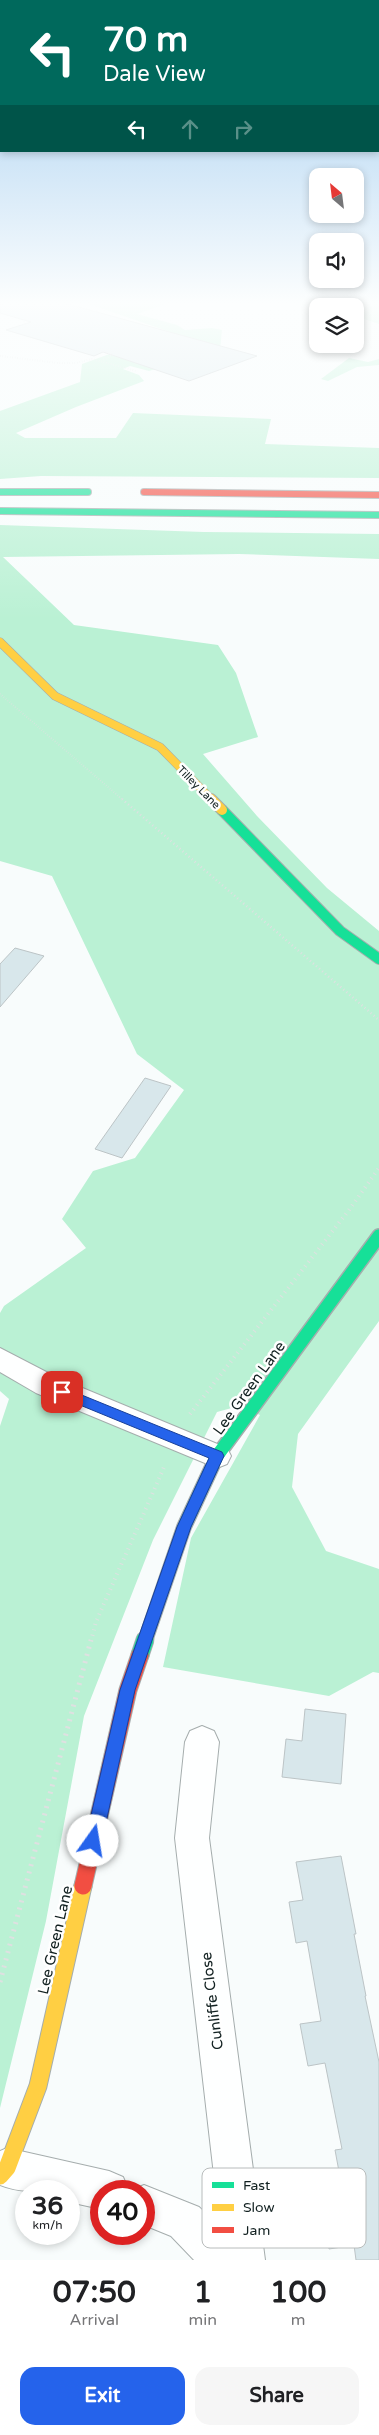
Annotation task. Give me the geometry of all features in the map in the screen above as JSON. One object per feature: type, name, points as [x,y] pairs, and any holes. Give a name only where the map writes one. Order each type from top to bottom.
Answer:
[{"type":"main road","points":[[0,492],[104,492]]},
{"type":"main road","points":[[133,492],[379,495]]},
{"type":"main road","points":[[0,511],[379,515]]},
{"type":"main road","name":"Tilley Lane","points":[[0,642],[55,696],[160,748],[340,931],[379,959]]},
{"type":"main road","name":"Lee Green Lane","points":[[3,2172],[38,2086],[128,1690],[184,1527],[217,1456],[379,1236]]},
{"type":"street","points":[[0,1359],[46,1385],[217,1456]]},
{"type":"street","name":"Cunliffe Close","points":[[202,1742],[192,1838],[233,2168]]},
{"type":"street","points":[[3,2172],[90,2188]]},
{"type":"street","points":[[155,2210],[185,2222],[202,2239]]},
{"type":"street","points":[[211,2248],[223,2260]]},
{"type":"path","points":[[0,694],[379,1020]]},
{"type":"green space","points":[[7,408],[73,408],[16,433],[25,438],[116,438],[133,413],[271,419],[265,444],[379,448],[379,478],[41,476],[0,479],[0,411]]},
{"type":"green space","points":[[0,525],[204,532],[379,534],[379,559],[239,554],[3,557],[74,625],[218,645],[236,673],[258,737],[203,754],[257,816],[327,888],[379,931],[379,1321],[298,1434],[292,1487],[326,1551],[379,1569],[379,1673],[373,1672],[329,1696],[163,1667],[191,1538],[260,1415],[239,1406],[217,1412],[153,1540],[84,1716],[46,1921],[0,2108],[0,1426],[9,1399],[0,1391],[0,1313],[4,1306],[86,1248],[62,1219],[93,1171],[135,1158],[184,1090],[137,1054],[52,876],[0,861]]},
{"type":"building","points":[[15,948],[44,956],[0,1007],[0,964]]},
{"type":"building","points":[[145,1078],[171,1086],[122,1158],[95,1149]]},
{"type":"building","points":[[305,1709],[346,1714],[341,1784],[282,1777],[286,1739],[302,1741]]},
{"type":"building","points":[[341,1856],[356,1934],[354,1934],[365,1996],[379,2062],[379,2260],[356,2260],[354,2248],[366,2248],[366,2168],[338,2168],[335,2150],[342,2149],[325,2063],[308,2066],[300,2024],[321,2021],[307,1941],[296,1943],[289,1902],[303,1900],[296,1862]]},
{"type":"traffic: fast","points":[[0,492],[88,492]]},
{"type":"traffic: fast","points":[[0,511],[379,515]]},
{"type":"traffic: fast","points":[[222,810],[340,931],[379,959]]},
{"type":"traffic: fast","points":[[140,1655],[184,1527],[217,1456],[379,1236]]},
{"type":"traffic: slow","points":[[0,642],[55,696],[160,747],[222,810]]},
{"type":"traffic: slow","points":[[0,2176],[7,2168],[38,2086],[83,1886]]},
{"type":"traffic: jam","points":[[144,492],[379,495]]},
{"type":"traffic: jam","points":[[83,1886],[128,1690],[140,1655]]},
{"type":"route","points":[[62,1392],[217,1456],[184,1527],[128,1690],[93,1841]]}]
